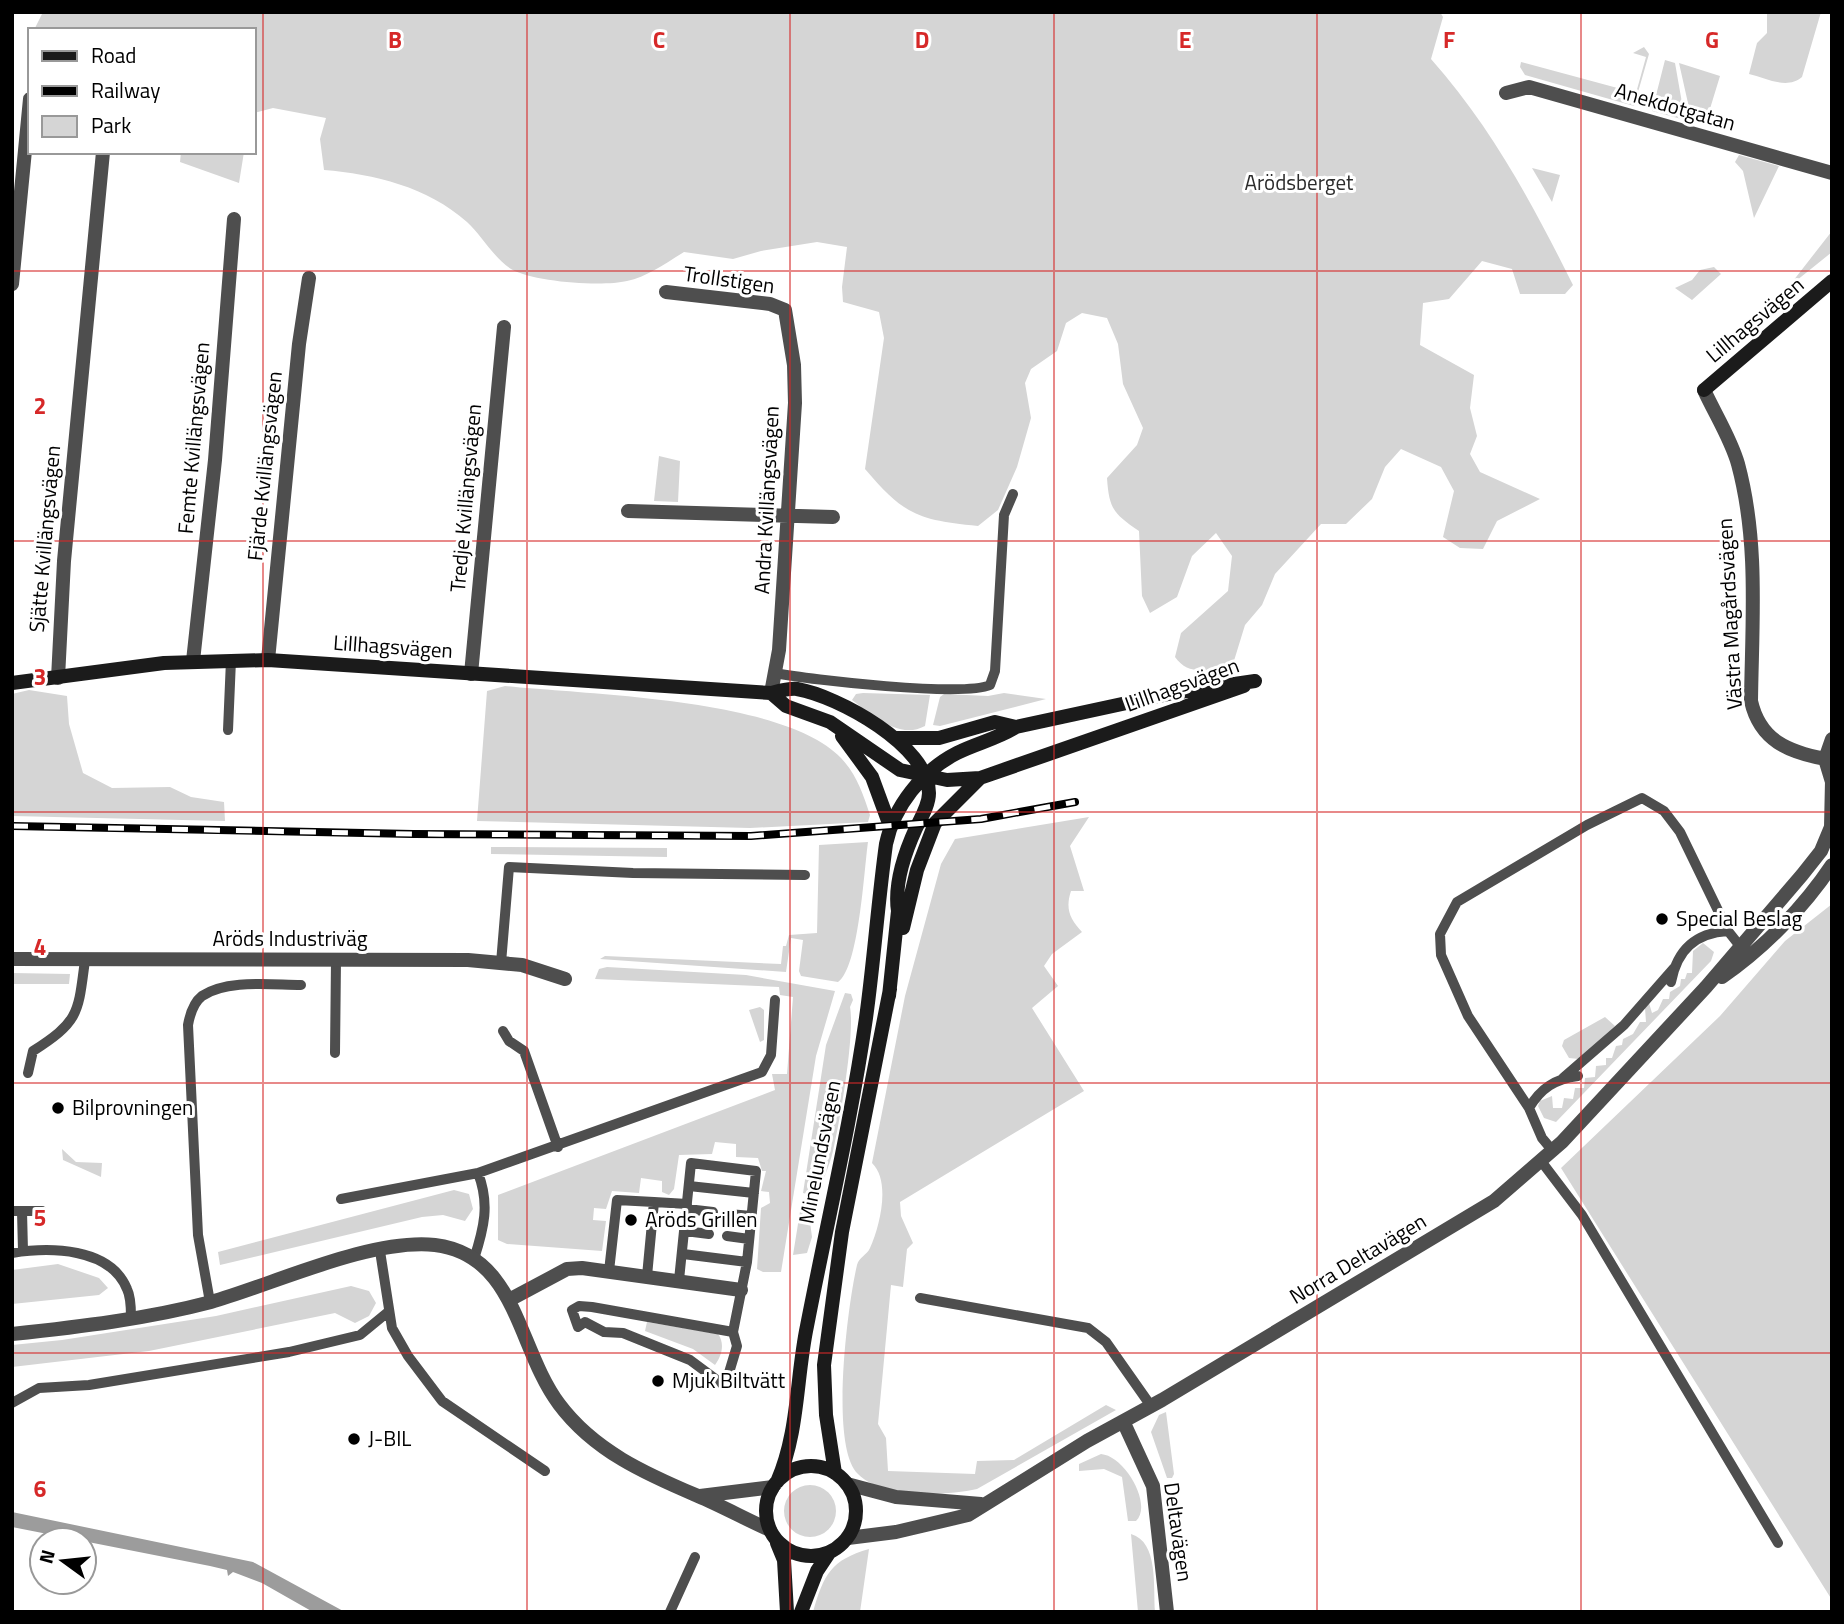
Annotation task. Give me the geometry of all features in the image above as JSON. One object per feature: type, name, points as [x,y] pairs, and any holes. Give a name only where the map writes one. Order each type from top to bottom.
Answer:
[{"type":"main road","name":"Lillhagsvägen","points":[[1704,390],[1832,281]]},
{"type":"main road","name":"Lillhagsvägen","points":[[12,683],[193,661],[268,660],[771,693],[796,689],[843,705],[895,738],[912,753],[925,776]]},
{"type":"main road","name":"Lillhagsvägen","points":[[771,693],[786,706],[830,722],[901,769],[925,776],[947,780],[979,778],[1222,696],[1255,681],[1173,693],[1016,727],[998,738],[959,752],[925,776],[905,800],[890,827]]},
{"type":"main road","points":[[830,722],[872,776],[890,827]]},
{"type":"main road","name":"Lillhagsvägen","points":[[895,738],[939,737],[995,722],[1016,727]]},
{"type":"main road","points":[[888,996],[898,911],[896,899],[910,843],[928,801],[925,776]]},
{"type":"main road","name":"Lillhagsvägen","points":[[935,823],[979,778]]},
{"type":"main road","name":"Minelundsvägen","points":[[835,1473],[826,1415],[824,1365],[842,1232],[888,996],[916,870],[935,823]]},
{"type":"main road","name":"Minelundsvägen","points":[[787,1612],[784,1560],[773,1535],[766,1508],[788,1457],[793,1432],[806,1330],[854,1091],[890,827]]},
{"type":"main road","points":[[775,1484],[789,1471],[804,1466],[821,1467],[835,1473],[847,1484],[854,1498],[856,1515],[848,1538],[829,1553],[817,1571],[801,1612]]},
{"type":"main road","points":[[773,1535],[797,1555],[813,1557],[829,1553]]},
{"type":"street","name":"Anekdotgatan","points":[[1506,93],[1529,87],[1832,173]]},
{"type":"street","points":[[12,284],[18,149],[28,107]]},
{"type":"street","name":"Sjätte Kvillängsvägen","points":[[58,678],[64,561],[103,154]]},
{"type":"street","name":"Femte Kvillängsvägen","points":[[193,661],[215,460],[234,219]]},
{"type":"street","name":"Fjärde Kvillängsvägen","points":[[268,660],[299,344],[309,278]]},
{"type":"street","name":"Trollstigen","points":[[666,292],[771,304],[785,310]]},
{"type":"street","name":"Andra Kvillängsvägen","points":[[771,693],[788,517],[795,403],[794,365],[785,310]]},
{"type":"street","name":"Tredje Kvillängsvägen","points":[[471,674],[504,327]]},
{"type":"street","name":"Västra Magårdsvägen","points":[[1704,390],[1738,462],[1750,531],[1754,592],[1751,701],[1754,715],[1774,742],[1784,748],[1825,759]]},
{"type":"street","points":[[628,511],[833,517]]},
{"type":"street","points":[[1825,759],[1832,739]]},
{"type":"street","name":"Norra Deltavägen","points":[[1744,953],[1821,851],[1831,827],[1832,782],[1825,759]]},
{"type":"street","name":"Norra Deltavägen","points":[[848,1538],[955,1521],[1451,1229],[1494,1201],[1552,1150],[1706,987],[1805,899],[1832,865]]},
{"type":"street","name":"Aröds Industriväg","points":[[12,959],[501,962],[522,965],[565,979]]},
{"type":"street","points":[[12,1334],[131,1317],[210,1302],[321,1265],[415,1244],[438,1246],[485,1265],[509,1300],[536,1368],[559,1404],[577,1424],[637,1471],[699,1496],[773,1535]]},
{"type":"street","points":[[509,1300],[567,1269],[609,1271],[741,1290]]},
{"type":"street","name":"Deltavägen","points":[[1123,1421],[1153,1486],[1167,1612]]},
{"type":"street","points":[[699,1496],[738,1494],[775,1484]]},
{"type":"street","points":[[847,1484],[897,1497],[981,1504]]},
{"type":"lane","points":[[775,673],[938,689],[981,688],[990,685],[995,671],[1004,515],[1013,494]]},
{"type":"lane","points":[[228,730],[231,660]]},
{"type":"lane","points":[[1552,1150],[1542,1138],[1529,1108],[1468,1016],[1441,955],[1440,934],[1457,902],[1598,818],[1642,799],[1664,811],[1680,832],[1728,931],[1744,953]]},
{"type":"lane","points":[[501,962],[509,867],[633,873],[805,876]]},
{"type":"lane","points":[[1671,982],[1680,953],[1692,941],[1707,934],[1728,931]]},
{"type":"lane","points":[[28,1073],[33,1051],[55,1037],[74,1018],[81,1004],[85,960]]},
{"type":"lane","points":[[335,1053],[336,960]]},
{"type":"lane","points":[[1529,1108],[1537,1094],[1563,1078],[1624,1025],[1674,968]]},
{"type":"lane","points":[[210,1302],[198,1235],[188,1025],[192,1008],[203,996],[230,987],[301,985]]},
{"type":"lane","points":[[341,1199],[478,1174],[762,1072],[771,1055],[775,1000]]},
{"type":"lane","points":[[503,1031],[509,1041],[524,1051],[558,1147]]},
{"type":"lane","points":[[1563,1078],[1578,1076]]},
{"type":"lane","points":[[1541,1161],[1582,1215],[1778,1543]]},
{"type":"lane","points":[[678,1280],[691,1163],[756,1171],[747,1262],[733,1332],[737,1346],[725,1386],[690,1360],[623,1333],[604,1332],[586,1322],[579,1327],[572,1310],[579,1306],[733,1332]]},
{"type":"lane","points":[[474,1259],[485,1223],[485,1190],[478,1174]]},
{"type":"lane","points":[[689,1186],[754,1194]]},
{"type":"lane","points":[[609,1271],[617,1200],[654,1202],[713,1212]]},
{"type":"lane","points":[[647,1276],[654,1202]]},
{"type":"lane","points":[[42,1211],[17,1211],[18,1252],[67,1251],[102,1263],[127,1288],[131,1317]]},
{"type":"lane","points":[[729,1214],[751,1216]]},
{"type":"lane","points":[[685,1231],[709,1234]]},
{"type":"lane","points":[[727,1236],[749,1239]]},
{"type":"lane","points":[[380,1251],[388,1312],[400,1342],[442,1401],[545,1471]]},
{"type":"lane","points":[[683,1254],[747,1262]]},
{"type":"lane","points":[[920,1298],[1088,1328],[1107,1342],[1151,1406]]},
{"type":"lane","points":[[12,1403],[39,1388],[102,1383],[289,1352],[360,1335],[388,1312]]},
{"type":"lane","points":[[623,1333],[625,1313]]},
{"type":"lane","points":[[670,1612],[695,1557]]},
{"type":"green space","name":"Arödsberget","points":[[43,12],[1440,12],[1443,17],[1431,59],[1473,112],[1510,167],[1573,285],[1565,294],[1520,294],[1512,269],[1482,261],[1449,299],[1423,303],[1420,345],[1474,375],[1470,408],[1477,436],[1470,454],[1480,472],[1540,499],[1497,521],[1483,549],[1460,548],[1443,537],[1454,491],[1441,467],[1401,449],[1385,467],[1372,499],[1346,524],[1321,524],[1275,574],[1262,605],[1245,625],[1233,664],[1209,670],[1187,668],[1175,657],[1181,633],[1228,591],[1232,556],[1216,533],[1192,556],[1177,597],[1150,613],[1142,596],[1139,531],[1114,510],[1108,488],[1107,478],[1137,445],[1143,428],[1123,384],[1118,344],[1107,318],[1082,313],[1066,323],[1057,351],[1031,369],[1025,383],[1031,418],[1017,467],[998,510],[978,526],[926,517],[902,506],[865,469],[884,338],[879,312],[843,302],[847,247],[817,242],[761,251],[733,259],[684,252],[642,276],[616,283],[568,282],[535,277],[511,269],[467,222],[452,210],[418,191],[381,179],[324,170],[320,139],[326,118],[273,108],[256,112],[256,28],[35,28]]},
{"type":"green space","points":[[1767,12],[1821,12],[1802,77],[1796,81],[1776,82],[1749,74],[1757,43],[1767,33]]},
{"type":"green space","points":[[1644,47],[1649,54],[1634,106],[1525,75],[1520,67],[1521,62],[1636,93],[1646,57],[1633,53]]},
{"type":"green space","points":[[1665,60],[1675,63],[1685,120],[1652,111]]},
{"type":"green space","points":[[1679,63],[1720,76],[1709,112],[1720,116],[1716,128],[1692,121]]},
{"type":"green space","points":[[181,154],[244,154],[239,183],[180,162]]},
{"type":"green space","points":[[1739,155],[1779,166],[1754,218],[1743,171],[1735,162]]},
{"type":"green space","points":[[1532,168],[1560,175],[1552,202]]},
{"type":"green space","points":[[1832,231],[1832,252],[1791,285],[1793,281]]},
{"type":"green space","points":[[1714,267],[1721,274],[1692,300],[1675,288],[1692,280],[1700,270]]},
{"type":"green space","points":[[659,456],[680,461],[678,502],[654,501]]},
{"type":"green space","points":[[505,686],[683,703],[732,711],[776,723],[814,738],[841,758],[862,792],[870,815],[868,822],[750,828],[477,821],[487,691]]},
{"type":"green space","points":[[29,690],[67,696],[69,724],[83,773],[112,788],[170,787],[191,797],[224,802],[225,821],[12,816],[12,694]]},
{"type":"green space","points":[[1004,693],[1046,699],[940,726],[933,725],[940,697],[944,694],[988,696]]},
{"type":"green space","points":[[856,694],[930,695],[925,726],[905,730],[886,724],[852,700]]},
{"type":"green space","points":[[1089,817],[1070,846],[1084,891],[1071,891],[1069,908],[1074,923],[1082,932],[1052,954],[1044,966],[1058,986],[1032,1008],[1084,1091],[900,1202],[901,1216],[913,1243],[907,1249],[903,1287],[891,1285],[878,1424],[886,1438],[888,1471],[975,1474],[977,1461],[1014,1460],[1106,1405],[1116,1410],[977,1489],[915,1494],[883,1488],[858,1474],[849,1459],[844,1435],[843,1406],[846,1340],[857,1265],[870,1248],[880,1216],[881,1181],[872,1163],[905,996],[941,864],[955,839]]},
{"type":"green space","points":[[868,842],[856,939],[845,973],[838,982],[801,976],[799,971],[803,940],[791,938],[786,972],[600,959],[605,956],[781,964],[783,946],[786,946],[789,935],[817,933],[819,845]]},
{"type":"green space","points":[[491,847],[667,848],[667,857],[491,854]]},
{"type":"green space","points":[[1832,904],[1832,1600],[1561,1168],[1720,1016],[1785,941]]},
{"type":"green space","points":[[1703,943],[1714,952],[1711,961],[1556,1122],[1544,1118],[1538,1106],[1540,1101],[1552,1096],[1553,1108],[1562,1108],[1564,1098],[1573,1099],[1575,1088],[1584,1088],[1585,1078],[1595,1077],[1596,1066],[1606,1065],[1606,1058],[1612,1058],[1616,1046],[1622,1045],[1623,1039],[1633,1034],[1640,1022],[1646,1022],[1645,1008],[1649,1003],[1652,1013],[1658,1010],[1663,999],[1669,999],[1670,992],[1680,986],[1681,979],[1685,979],[1687,973],[1692,973],[1693,951]]},
{"type":"green space","points":[[607,967],[746,975],[835,991],[816,1056],[781,1272],[763,1272],[757,1269],[761,1208],[770,1203],[769,1192],[761,1191],[766,1171],[762,1171],[758,1158],[736,1157],[736,1144],[715,1142],[712,1154],[679,1155],[674,1189],[669,1195],[662,1192],[662,1181],[641,1178],[639,1193],[612,1191],[606,1209],[594,1208],[593,1220],[606,1221],[602,1251],[507,1244],[498,1240],[498,1195],[775,1090],[772,1074],[787,1074],[793,997],[780,995],[779,987],[595,979],[599,969]]},
{"type":"green space","points":[[12,973],[70,974],[69,984],[12,984]]},
{"type":"green space","points":[[845,993],[851,994],[853,1000],[850,1007],[846,1078],[833,1151],[819,1197],[803,1193],[826,1045]]},
{"type":"green space","points":[[760,1007],[764,1010],[764,1040],[760,1042],[749,1010]]},
{"type":"green space","points":[[1605,1017],[1615,1026],[1579,1059],[1569,1058],[1562,1046],[1564,1040]]},
{"type":"green space","points":[[62,1149],[76,1162],[102,1163],[101,1177],[63,1160]]},
{"type":"green space","points":[[454,1190],[469,1194],[473,1209],[465,1221],[443,1215],[422,1217],[220,1265],[218,1252]]},
{"type":"green space","points":[[802,1199],[815,1204],[810,1222],[812,1237],[807,1253],[793,1255]]},
{"type":"green space","points":[[58,1264],[99,1278],[108,1288],[99,1295],[12,1304],[12,1270]]},
{"type":"green space","points":[[351,1286],[369,1291],[376,1303],[369,1316],[355,1323],[335,1313],[149,1351],[12,1367],[12,1345],[216,1316]]},
{"type":"green space","points":[[647,1322],[718,1334],[722,1345],[721,1354],[715,1365],[693,1349],[645,1331]]},
{"type":"green space","points":[[1166,1412],[1174,1474],[1172,1478],[1167,1478],[1151,1432],[1159,1415]]},
{"type":"green space","points":[[1101,1454],[1119,1463],[1134,1482],[1141,1504],[1136,1521],[1128,1521],[1122,1477],[1104,1469],[1079,1471],[1079,1464]]},
{"type":"green space","points":[[810,1485],[820,1487],[828,1493],[834,1501],[834,1521],[828,1529],[820,1535],[810,1537],[800,1535],[792,1529],[786,1521],[784,1511],[786,1501],[792,1493],[800,1487]]},
{"type":"green space","points":[[1131,1534],[1140,1539],[1150,1556],[1155,1612],[1138,1612]]},
{"type":"green space","points":[[869,1549],[860,1612],[813,1612],[821,1588],[831,1570],[846,1558]]},
{"type":"shaded area","points":[[12,1512],[79,1526],[28,1526],[28,1530],[12,1527]]},
{"type":"shaded area","points":[[98,1530],[253,1562],[345,1612],[313,1612],[262,1583],[233,1572],[228,1576],[227,1570],[98,1544]]},
{"type":"railway","points":[[12,826],[413,834],[751,836],[981,819],[1075,802]]},
{"type":"place","name":"Special Beslag","points":[[1662,919]]},
{"type":"place","name":"Bilprovningen","points":[[58,1108]]},
{"type":"place","name":"Aröds Grillen","points":[[631,1220]]},
{"type":"place","name":"Mjuk Biltvätt","points":[[658,1381]]},
{"type":"place","name":"J-BIL","points":[[354,1439]]}]
